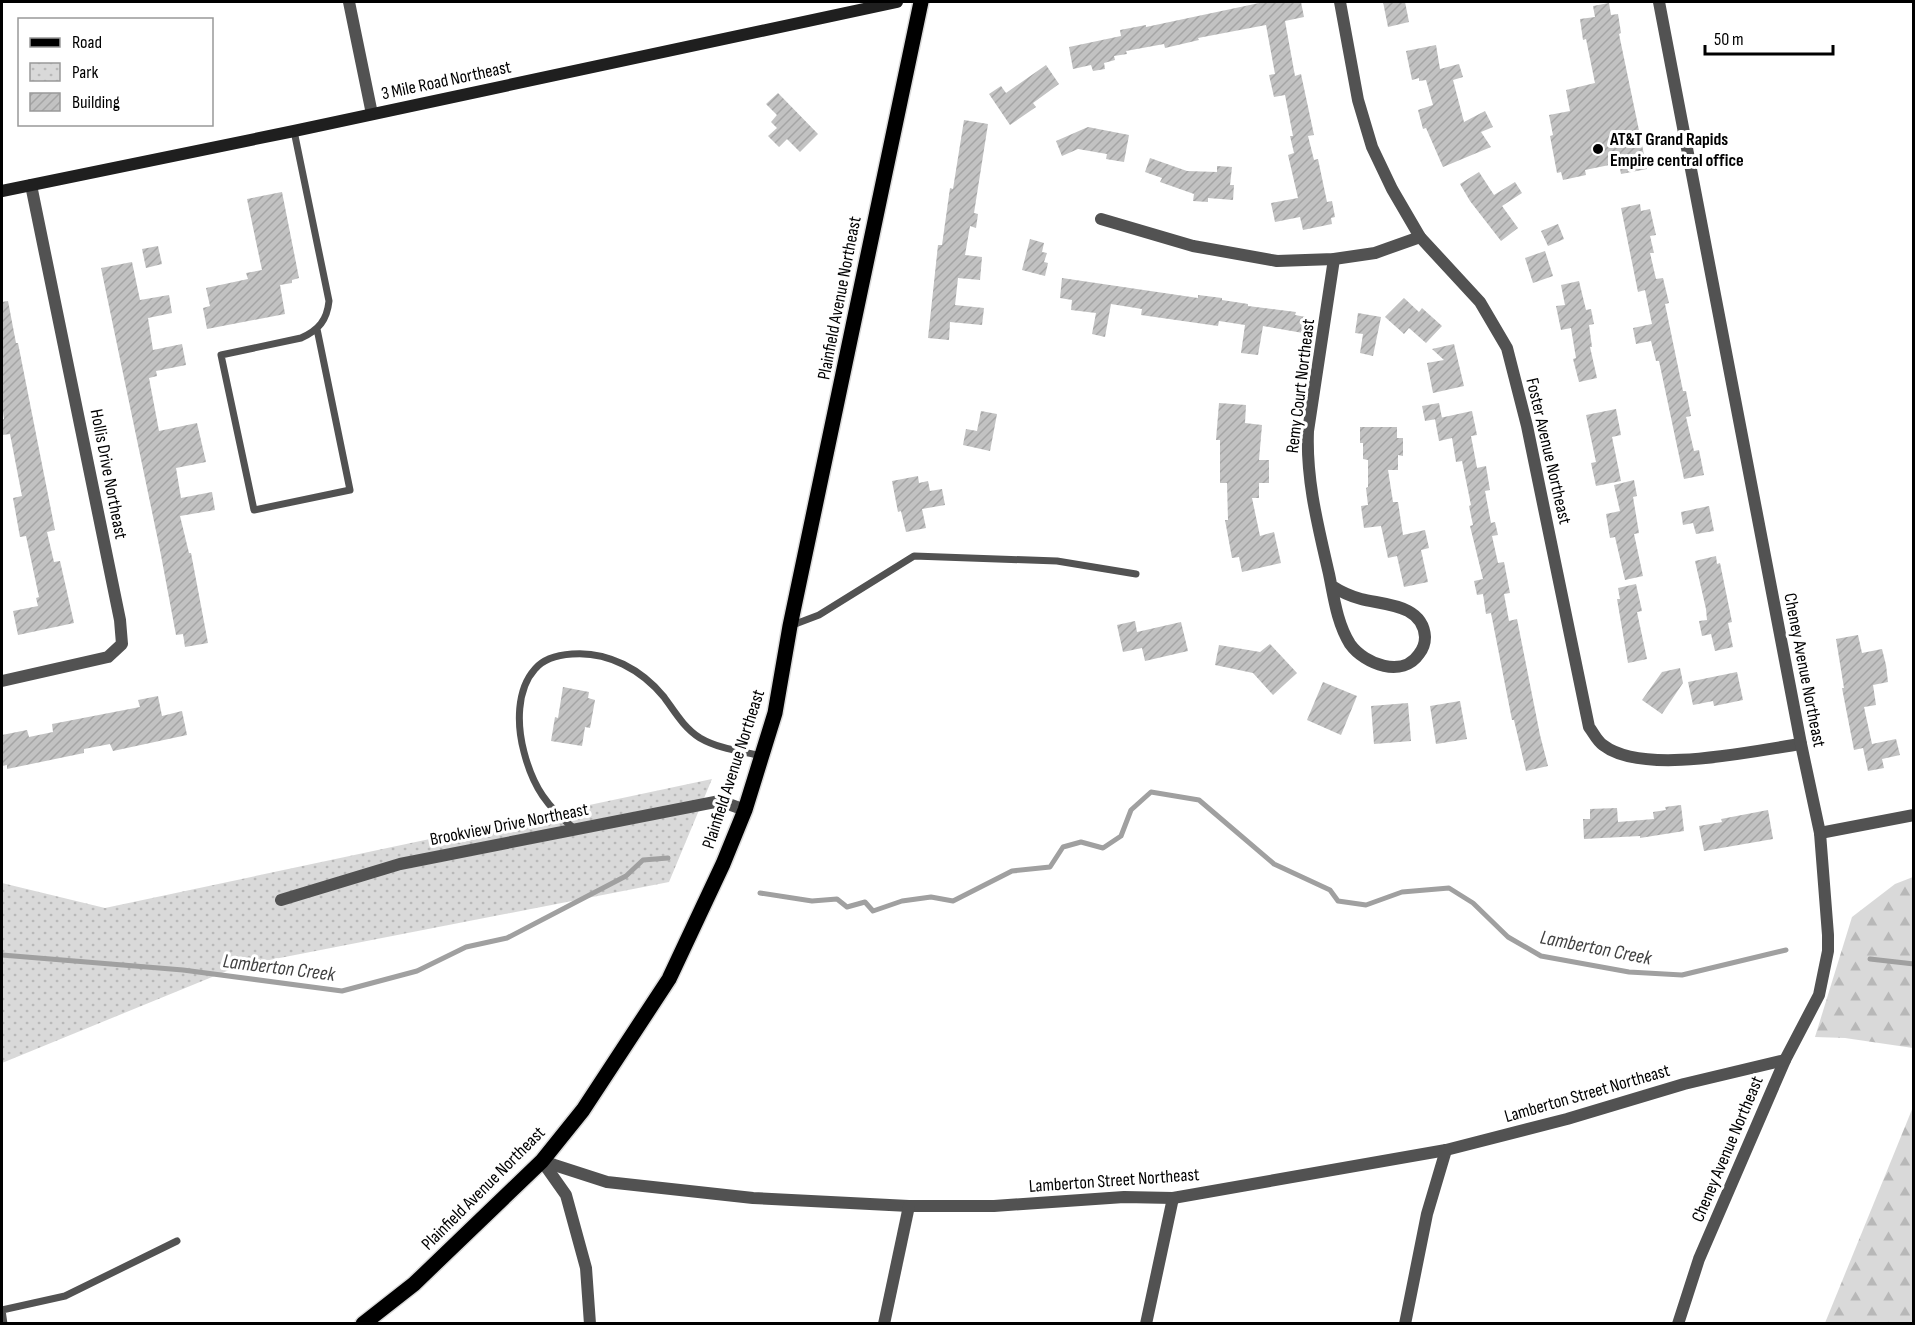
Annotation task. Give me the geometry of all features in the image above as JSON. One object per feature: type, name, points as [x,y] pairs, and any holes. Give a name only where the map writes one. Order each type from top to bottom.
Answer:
[{"type":"main road","name":"3 Mile Road Northeast","points":[[2,191],[897,2]]},
{"type":"main road","name":"Plainfield Avenue Northeast","points":[[363,1323],[414,1284],[542,1161],[583,1110],[669,979],[723,864],[745,810],[775,714],[790,626],[921,2]]},
{"type":"street","points":[[349,2],[372,114]]},
{"type":"street","name":"Foster Avenue Northeast","points":[[1340,2],[1358,100],[1372,147],[1392,189],[1420,237],[1480,302],[1507,348],[1527,426],[1588,727],[1602,745],[1626,756],[1681,761],[1801,744]]},
{"type":"street","name":"Cheney Avenue Northeast","points":[[1659,2],[1820,833],[1828,951],[1819,995],[1785,1060],[1699,1259],[1678,1323]]},
{"type":"street","name":"Hollis Drive Northeast","points":[[2,681],[108,657],[122,644],[123,635],[32,185]]},
{"type":"street","points":[[1101,219],[1193,246],[1277,261],[1334,260],[1375,253],[1420,237]]},
{"type":"street","name":"Remy Court Northeast","points":[[1332,586],[1344,594],[1412,611],[1422,625],[1425,638],[1422,650],[1414,661],[1404,666],[1391,668],[1363,656],[1351,645],[1339,622],[1310,490],[1307,458],[1308,431],[1334,260]]},
{"type":"street","name":"Brookview Drive Northeast","points":[[281,900],[400,864],[720,801],[745,810]]},
{"type":"street","points":[[1820,833],[1914,815]]},
{"type":"street","name":"Lamberton Street Northeast","points":[[542,1161],[607,1182],[753,1198],[909,1206],[994,1206],[1124,1197],[1173,1198],[1446,1150],[1567,1119],[1684,1084],[1785,1060]]},
{"type":"street","points":[[1405,1323],[1427,1214],[1446,1150]]},
{"type":"street","points":[[542,1161],[566,1195],[586,1268],[590,1323]]},
{"type":"street","points":[[1146,1323],[1173,1198]]},
{"type":"street","points":[[884,1323],[909,1206]]},
{"type":"lane","points":[[294,131],[328,301],[326,317],[316,329],[301,338],[221,355],[255,510],[350,490],[316,329]]},
{"type":"lane","points":[[790,626],[819,615],[914,556],[1057,561],[1136,574]]},
{"type":"lane","points":[[576,830],[543,799],[535,785],[522,744],[519,720],[523,686],[536,667],[552,658],[585,653],[620,662],[648,680],[684,724],[702,739],[724,748],[762,756]]},
{"type":"lane","points":[[4,1323],[2,1310],[65,1296],[177,1241]]},
{"type":"green space","points":[[712,779],[669,882],[239,966],[2,1063],[2,883],[105,908]]},
{"type":"green space","points":[[1913,877],[1913,1048],[1845,1038],[1815,1037],[1852,917],[1895,884]]},
{"type":"green space","points":[[1913,1107],[1913,1323],[1825,1323]]},
{"type":"building","points":[[1264,2],[1301,2],[1304,17],[1285,21],[1295,76],[1301,74],[1314,135],[1308,136],[1314,160],[1318,159],[1327,202],[1332,201],[1335,217],[1331,218],[1332,224],[1303,230],[1300,217],[1275,222],[1271,203],[1298,198],[1288,155],[1294,153],[1290,136],[1293,136],[1285,95],[1274,97],[1269,75],[1275,74],[1266,25],[1198,38],[1199,40],[1165,48],[1164,44],[1126,51],[1127,54],[1114,56],[1115,60],[1104,63],[1105,69],[1093,71],[1091,65],[1073,69],[1069,47],[1121,36],[1120,30],[1146,25],[1146,27]]},
{"type":"building","points":[[1383,2],[1405,2],[1409,22],[1388,27]]},
{"type":"building","points":[[1609,3],[1611,15],[1618,14],[1621,33],[1619,34],[1647,169],[1621,174],[1619,163],[1585,170],[1586,175],[1563,180],[1561,172],[1557,173],[1550,136],[1553,135],[1549,115],[1570,111],[1566,90],[1595,83],[1586,39],[1583,40],[1580,19],[1595,17],[1593,6]]},
{"type":"building","points":[[1436,45],[1440,69],[1459,64],[1463,77],[1453,80],[1464,122],[1485,111],[1493,127],[1481,132],[1491,147],[1443,167],[1426,128],[1423,129],[1418,110],[1433,105],[1426,80],[1419,81],[1419,78],[1412,80],[1406,51]]},
{"type":"building","points":[[1046,65],[1059,84],[1033,103],[1036,107],[1010,125],[989,94],[1001,86],[1006,93]]},
{"type":"building","points":[[778,93],[818,134],[800,152],[787,139],[779,147],[768,136],[777,128],[771,122],[777,115],[766,104]]},
{"type":"building","points":[[964,120],[988,124],[974,213],[978,214],[976,228],[970,226],[965,255],[982,257],[980,280],[958,278],[955,305],[984,308],[982,325],[950,322],[949,340],[928,338],[938,245],[942,245],[950,188],[953,189]]},
{"type":"building","points":[[1088,127],[1129,135],[1124,162],[1106,159],[1107,154],[1078,149],[1062,156],[1056,141]]},
{"type":"building","points":[[1150,158],[1187,171],[1217,172],[1217,166],[1232,167],[1230,185],[1234,185],[1233,200],[1208,198],[1208,202],[1193,201],[1194,194],[1160,182],[1162,178],[1145,172]]},
{"type":"building","points":[[1479,172],[1494,195],[1515,182],[1522,193],[1502,206],[1518,228],[1501,241],[1470,201],[1460,184]]},
{"type":"building","points":[[282,192],[299,278],[292,280],[292,283],[280,285],[285,314],[207,329],[203,308],[210,306],[206,288],[248,279],[246,273],[262,270],[247,199]]},
{"type":"building","points":[[1640,204],[1641,211],[1650,209],[1656,235],[1650,236],[1654,253],[1650,253],[1656,279],[1663,278],[1669,303],[1665,304],[1683,391],[1686,391],[1691,416],[1686,417],[1694,451],[1699,450],[1704,475],[1684,479],[1659,361],[1656,361],[1651,341],[1636,344],[1633,328],[1652,324],[1645,290],[1638,292],[1621,208]]},
{"type":"building","points":[[1558,224],[1564,239],[1548,246],[1541,231]]},
{"type":"building","points":[[1030,239],[1044,243],[1042,252],[1047,253],[1044,262],[1048,263],[1045,276],[1022,270]]},
{"type":"building","points":[[158,246],[162,264],[146,268],[142,249]]},
{"type":"building","points":[[1545,251],[1553,276],[1533,283],[1525,258]]},
{"type":"building","points":[[132,262],[140,300],[169,295],[172,313],[148,318],[153,350],[182,344],[186,365],[156,371],[157,376],[149,378],[159,431],[197,423],[206,462],[176,468],[181,498],[212,492],[215,510],[180,516],[189,553],[191,553],[208,643],[185,647],[183,634],[176,635],[101,268]]},
{"type":"building","points":[[1062,278],[1198,298],[1198,295],[1222,298],[1222,300],[1248,304],[1248,306],[1296,312],[1295,315],[1306,317],[1303,333],[1263,326],[1258,355],[1241,353],[1245,325],[1219,321],[1218,326],[1141,315],[1142,309],[1111,304],[1105,337],[1092,334],[1096,313],[1071,310],[1072,300],[1060,298]]},
{"type":"building","points":[[1579,281],[1586,310],[1591,309],[1594,324],[1589,325],[1592,347],[1590,347],[1597,378],[1579,382],[1573,359],[1576,358],[1571,328],[1561,330],[1556,306],[1565,305],[1561,285]]},
{"type":"building","points":[[1404,298],[1419,312],[1422,308],[1442,326],[1426,343],[1409,328],[1404,334],[1385,317]]},
{"type":"building","points":[[8,301],[55,530],[47,532],[54,562],[60,561],[74,623],[18,635],[13,611],[38,606],[36,598],[39,597],[26,536],[20,537],[13,498],[22,496],[10,434],[2,435],[2,420],[4,419],[2,302]]},
{"type":"building","points":[[1358,313],[1381,317],[1373,356],[1360,353],[1363,334],[1355,333]]},
{"type":"building","points":[[1454,344],[1464,386],[1433,393],[1427,363],[1444,360],[1432,349]]},
{"type":"building","points":[[1219,403],[1246,405],[1245,423],[1262,425],[1259,460],[1269,460],[1269,483],[1259,483],[1259,498],[1252,498],[1260,536],[1274,532],[1281,563],[1242,572],[1239,557],[1232,558],[1225,520],[1228,520],[1227,483],[1220,483],[1220,440],[1216,440]]},
{"type":"building","points":[[1439,403],[1442,418],[1425,421],[1422,406]]},
{"type":"building","points":[[1616,409],[1621,435],[1612,437],[1621,481],[1596,486],[1591,463],[1596,462],[1586,415]]},
{"type":"building","points":[[981,411],[997,414],[990,451],[963,445],[966,429],[977,431]]},
{"type":"building","points":[[1472,411],[1477,435],[1471,436],[1477,468],[1486,466],[1490,490],[1485,491],[1491,523],[1495,522],[1498,535],[1492,536],[1498,563],[1504,562],[1510,593],[1504,594],[1509,621],[1517,619],[1548,766],[1526,771],[1514,720],[1512,720],[1491,613],[1486,614],[1483,594],[1477,595],[1474,581],[1483,579],[1470,526],[1473,525],[1469,506],[1471,505],[1462,461],[1456,462],[1452,438],[1439,441],[1435,419]]},
{"type":"building","points":[[1360,427],[1397,427],[1397,438],[1403,438],[1403,456],[1398,455],[1398,470],[1388,470],[1393,502],[1398,502],[1403,535],[1425,530],[1429,548],[1421,550],[1428,582],[1404,587],[1397,556],[1388,558],[1381,526],[1364,528],[1361,506],[1368,505],[1366,488],[1368,487],[1368,460],[1363,459]]},
{"type":"building","points":[[918,476],[919,483],[928,481],[930,491],[942,489],[945,505],[922,509],[926,528],[906,532],[901,511],[898,512],[892,481]]},
{"type":"building","points":[[1634,480],[1637,496],[1633,497],[1639,533],[1634,534],[1643,576],[1625,580],[1615,537],[1610,538],[1606,514],[1620,511],[1614,485]]},
{"type":"building","points":[[1709,506],[1714,531],[1696,534],[1693,523],[1683,525],[1681,512]]},
{"type":"building","points":[[1716,556],[1717,564],[1720,563],[1732,622],[1728,623],[1733,647],[1715,651],[1711,634],[1702,636],[1699,621],[1707,620],[1706,609],[1695,561]]},
{"type":"building","points":[[1636,584],[1642,611],[1637,612],[1647,659],[1628,663],[1617,599],[1620,599],[1618,588]]},
{"type":"building","points":[[1135,621],[1137,632],[1181,622],[1188,651],[1145,661],[1142,648],[1123,652],[1117,625]]},
{"type":"building","points":[[1858,635],[1862,653],[1882,649],[1886,665],[1888,682],[1873,685],[1876,705],[1864,707],[1872,744],[1896,739],[1900,755],[1882,759],[1884,768],[1868,771],[1863,748],[1854,750],[1842,688],[1844,688],[1836,639]]},
{"type":"building","points":[[1270,644],[1297,673],[1273,695],[1253,673],[1215,665],[1219,645],[1260,652]]},
{"type":"building","points":[[1680,668],[1683,683],[1662,714],[1642,700],[1662,672]]},
{"type":"building","points":[[1737,672],[1743,700],[1714,706],[1713,701],[1693,705],[1688,682]]},
{"type":"building","points":[[1323,682],[1357,696],[1341,735],[1307,720]]},
{"type":"building","points":[[563,687],[589,692],[588,698],[595,700],[590,728],[585,727],[582,746],[551,741],[555,717],[558,718]]},
{"type":"building","points":[[158,696],[162,716],[182,711],[187,735],[113,751],[110,744],[84,749],[84,753],[7,769],[7,765],[2,766],[2,735],[27,730],[29,737],[53,732],[52,724],[140,707],[138,700]]},
{"type":"building","points":[[1460,701],[1467,739],[1436,744],[1430,706]]},
{"type":"building","points":[[1408,703],[1411,741],[1374,744],[1371,706]]},
{"type":"building","points":[[1681,805],[1684,831],[1640,838],[1640,836],[1584,839],[1583,819],[1590,819],[1590,809],[1617,808],[1618,822],[1654,819],[1653,812],[1666,810],[1665,807]]},
{"type":"building","points":[[1768,810],[1773,839],[1704,851],[1699,826],[1722,822],[1721,819]]},
{"type":"waterway","name":"Lamberton Creek","points":[[760,893],[812,901],[837,899],[847,907],[865,902],[873,911],[902,901],[931,897],[953,901],[1012,871],[1050,867],[1063,847],[1081,842],[1103,848],[1121,836],[1131,810],[1151,792],[1199,800],[1274,864],[1330,890],[1338,901],[1366,905],[1402,892],[1449,888],[1473,903],[1508,937],[1541,956],[1629,972],[1682,975],[1786,950]]},
{"type":"waterway","name":"Lamberton Creek","points":[[2,955],[183,970],[342,991],[417,971],[466,947],[507,938],[626,876],[643,860],[668,858]]},
{"type":"waterway","name":"Lamberton Creek","points":[[1870,959],[1914,964]]},
{"type":"place","name":"AT&T Grand Rapids Empire central office","points":[[1598,149]]}]
